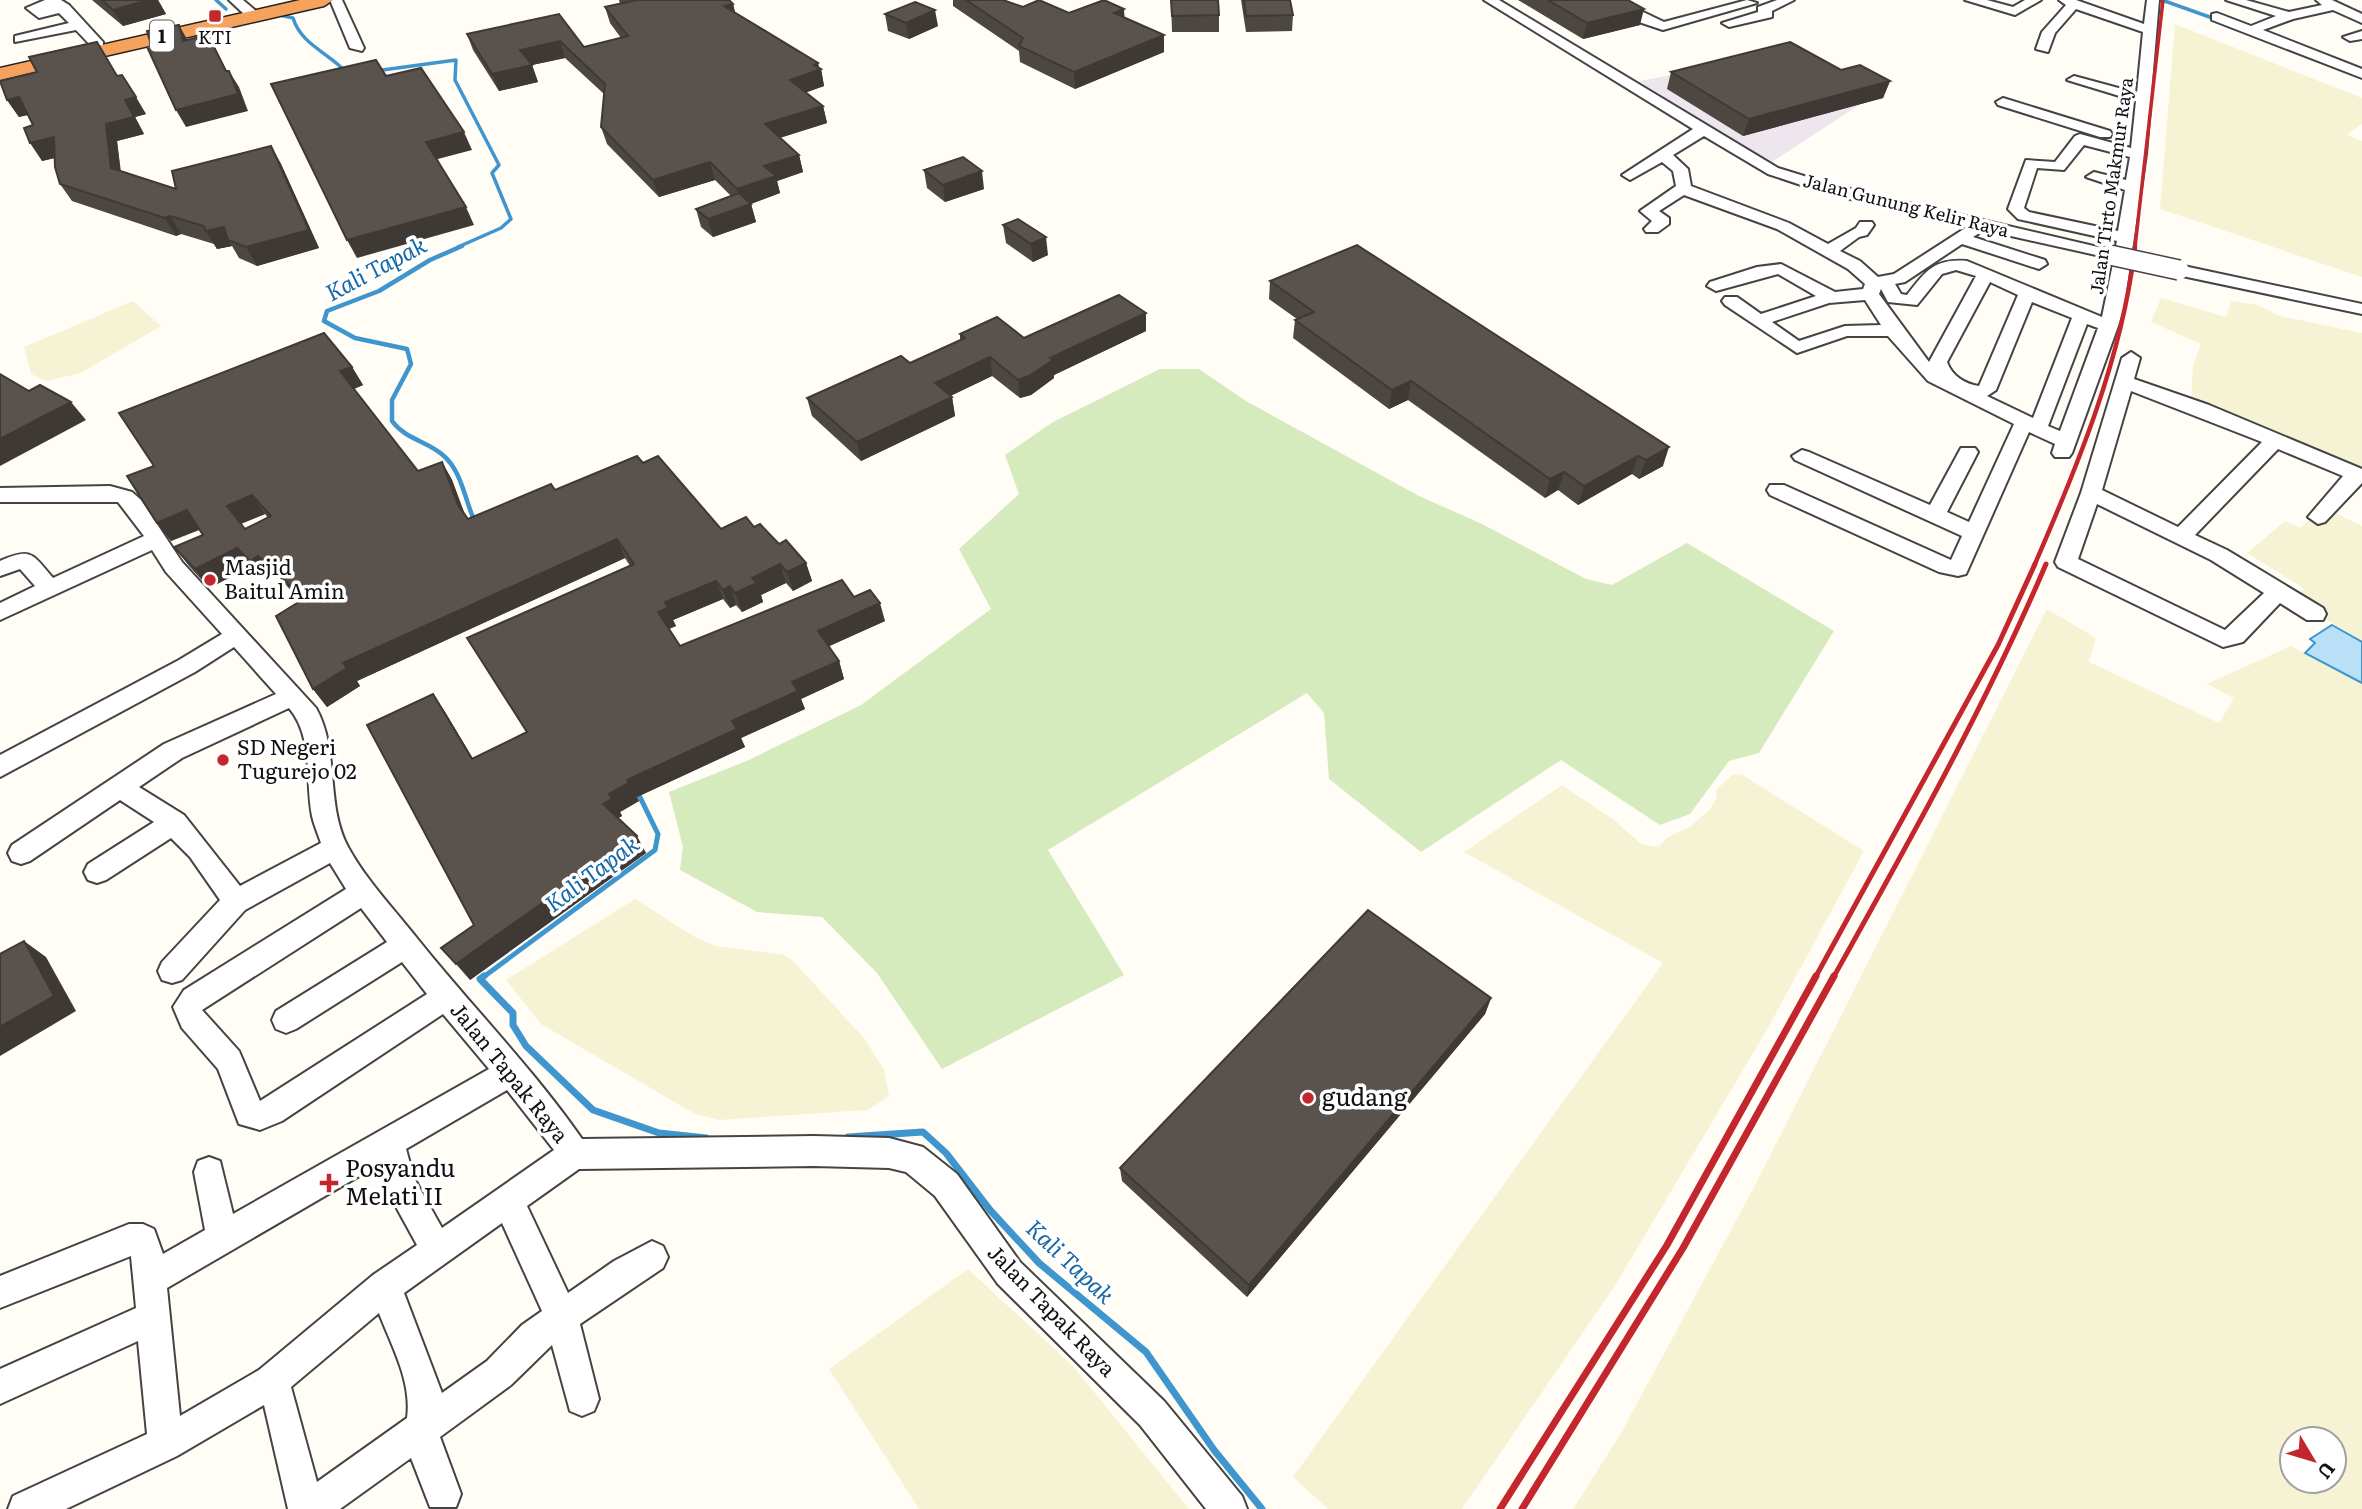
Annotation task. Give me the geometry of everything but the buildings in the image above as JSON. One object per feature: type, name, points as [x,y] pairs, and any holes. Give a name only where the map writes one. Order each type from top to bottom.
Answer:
[{"type":"highway","name":"1","points":[[0,68],[242,6],[302,0]]},
{"type":"highway","name":"1","points":[[0,74],[324,0]]},
{"type":"street","points":[[336,0],[357,48]]},
{"type":"street","name":"Jalan Gunung Kelir Raya","points":[[1490,0],[1704,128],[1751,160],[1802,181],[2110,255],[2362,309]]},
{"type":"street","points":[[1613,2],[1635,0]]},
{"type":"street","points":[[1613,2],[1663,26],[1753,3],[1788,0]]},
{"type":"street","points":[[1971,0],[2019,10],[2035,0]]},
{"type":"street","name":"Jalan Tirto Makmur Raya","points":[[2032,422],[2064,447],[2109,326],[2121,275],[2133,187],[2152,30],[2153,0]]},
{"type":"street","points":[[2232,0],[2289,16]]},
{"type":"street","points":[[2252,30],[2289,16],[2352,0]]},
{"type":"street","points":[[2043,49],[2049,32],[2070,2],[2152,30]]},
{"type":"street","points":[[1728,23],[1767,15],[1753,3]]},
{"type":"street","points":[[2329,4],[2362,19]]},
{"type":"street","points":[[64,8],[98,45]]},
{"type":"street","points":[[2217,16],[2362,74]]},
{"type":"street","points":[[20,39],[79,25]]},
{"type":"street","points":[[2341,50],[2357,56]]},
{"type":"street","points":[[2074,80],[2144,99]]},
{"type":"street","points":[[2003,102],[2138,149]]},
{"type":"street","points":[[1630,175],[1704,128]]},
{"type":"street","points":[[2126,238],[2024,216],[2017,209],[2031,163],[2057,168],[2080,139],[2138,149]]},
{"type":"street","points":[[1663,155],[1680,169],[1684,188]]},
{"type":"street","points":[[2094,177],[2133,187]]},
{"type":"street","points":[[1653,229],[1664,221],[1648,211],[1684,188]]},
{"type":"street","points":[[1684,188],[1707,200],[1783,226],[1854,265],[1876,287],[1907,302],[1917,297],[1930,274],[1936,270],[1963,265],[2109,326]]},
{"type":"street","points":[[1829,251],[1854,233],[1861,232],[1866,225]]},
{"type":"street","points":[[1757,321],[1899,278],[1982,225]]},
{"type":"street","points":[[1962,239],[2039,264]]},
{"type":"street","points":[[2059,258],[2121,275]]},
{"type":"street","points":[[1716,286],[1763,271],[1781,269],[1833,298]]},
{"type":"street","points":[[1986,273],[1938,362],[1941,373],[1954,383],[1975,392],[1987,390],[2027,294]]},
{"type":"street","points":[[1876,287],[1894,330],[1924,368],[1935,377],[2032,422]]},
{"type":"street","points":[[1731,300],[1792,345],[1801,348],[1845,331],[1894,330]]},
{"type":"street","points":[[1806,305],[1845,331]]},
{"type":"street","points":[[1777,490],[1951,569],[1961,566],[1973,532],[2032,422],[2081,316]]},
{"type":"street","points":[[2131,358],[2091,493],[2066,562],[2224,639],[2235,636],[2278,590]]},
{"type":"street","points":[[2124,382],[2275,440],[2359,476],[2318,517]]},
{"type":"street","points":[[2181,536],[2275,440]]},
{"type":"street","points":[[1935,516],[1968,452]]},
{"type":"street","points":[[1802,456],[1973,532]]},
{"type":"street","name":"Jalan Tapak Raya","points":[[0,495],[110,493],[124,497],[147,522],[174,567],[308,714],[316,734],[324,817],[334,848],[406,946],[509,1073],[551,1120],[574,1154],[826,1152],[889,1153],[912,1158],[931,1170],[946,1185],[1009,1273],[1152,1413],[1229,1509]]},
{"type":"street","points":[[2091,493],[2219,555],[2315,614]]},
{"type":"street","points":[[0,612],[156,539]]},
{"type":"street","points":[[0,569],[24,559],[49,588]]},
{"type":"street","points":[[0,767],[187,666],[235,636]]},
{"type":"street","points":[[21,853],[173,751],[291,696]]},
{"type":"street","points":[[119,787],[175,822],[211,862],[236,902]]},
{"type":"street","points":[[97,872],[175,822]]},
{"type":"street","points":[[172,971],[236,902],[334,848]]},
{"type":"street","points":[[364,892],[239,969],[194,999],[187,1007],[192,1019],[229,1061],[250,1114],[260,1116],[271,1111],[446,997]]},
{"type":"street","points":[[286,1020],[406,946]]},
{"type":"street","points":[[149,1280],[509,1073]]},
{"type":"street","points":[[389,1142],[400,1183],[437,1251]]},
{"type":"street","points":[[26,1509],[165,1444],[271,1382],[385,1287],[574,1154]]},
{"type":"street","points":[[209,1172],[222,1238]]},
{"type":"street","points":[[508,1200],[562,1318],[582,1399]]},
{"type":"street","points":[[0,1292],[138,1238],[146,1244],[165,1444]]},
{"type":"street","points":[[271,1382],[281,1404],[308,1509],[425,1423],[499,1373],[534,1337],[625,1272],[652,1257]]},
{"type":"street","points":[[385,1287],[422,1380],[426,1400],[422,1440],[443,1494]]},
{"type":"street","points":[[0,1387],[152,1318]]},
{"type":"shaded area","points":[[2175,24],[2362,98],[2362,124],[2347,135],[2362,141],[2362,277],[2160,209]]},
{"type":"shaded area","points":[[1751,60],[1882,90],[1769,164],[1639,81]]},
{"type":"shaded area","points":[[2161,298],[2226,317],[2231,301],[2258,305],[2280,316],[2362,333],[2362,480],[2191,403],[2193,365],[2201,344],[2151,322]]},
{"type":"shaded area","points":[[133,301],[161,326],[81,373],[46,381],[31,374],[24,347]]},
{"type":"shaded area","points":[[2325,508],[2362,526],[2362,642],[2291,597],[2305,589],[2247,553],[2285,521],[2300,528]]},
{"type":"shaded area","points":[[2047,609],[2096,638],[2089,662],[2219,723],[2234,698],[2207,684],[2291,646],[2362,683],[2362,1509],[1573,1509],[1621,1433],[1751,1193]]},
{"type":"shaded area","points":[[1741,774],[1864,851],[1768,1028],[1616,1284],[1462,1509],[1328,1509],[1293,1477],[1663,963],[1464,852],[1562,785],[1613,819],[1641,844],[1658,847],[1668,837],[1690,827],[1710,809],[1717,798],[1716,790],[1732,775]]},
{"type":"shaded area","points":[[635,899],[695,937],[716,946],[784,955],[794,962],[864,1038],[884,1070],[889,1096],[868,1110],[719,1120],[695,1114],[541,1024],[506,980]]},
{"type":"shaded area","points":[[968,1269],[1073,1366],[1189,1509],[919,1509],[829,1369]]},
{"type":"green space","points":[[1160,369],[1199,369],[1246,401],[1419,496],[1482,524],[1586,579],[1612,585],[1687,543],[1834,631],[1759,753],[1729,761],[1690,814],[1660,825],[1561,760],[1421,852],[1329,779],[1324,713],[1307,693],[1048,850],[1124,975],[942,1069],[877,973],[822,917],[757,912],[680,870],[683,847],[669,792],[749,760],[861,705],[991,609],[959,549],[1019,494],[1005,455],[1053,422]]},
{"type":"water","points":[[2332,625],[2362,642],[2362,683],[2305,653],[2315,643],[2310,639]]},
{"type":"waterway","name":"Kali Tapak","points":[[216,0],[226,9]]},
{"type":"waterway","points":[[2162,0],[2218,20]]},
{"type":"waterway","name":"Kali Tapak","points":[[280,15],[293,18],[302,35],[345,71]]},
{"type":"waterway","name":"Kali Tapak","points":[[375,71],[456,60],[455,80],[499,165],[492,173],[511,219],[501,228],[458,247]]},
{"type":"waterway","name":"Kali Tapak","points":[[462,246],[430,260],[379,291],[327,311],[324,321],[355,338],[407,349],[411,364],[392,400],[392,421],[404,432],[438,451],[450,463],[459,478],[475,522]]},
{"type":"waterway","name":"Kali Tapak","points":[[482,978],[655,850],[658,834],[637,791]]},
{"type":"waterway","name":"Kali Tapak","points":[[484,976],[480,979],[513,1013],[513,1025],[526,1046],[593,1110],[659,1133],[706,1138]]},
{"type":"waterway","name":"Kali Tapak","points":[[848,1137],[923,1132],[946,1153],[990,1210],[1039,1263],[1146,1352],[1214,1450],[1262,1509]]},
{"type":"railway","points":[[2135,247],[2163,0]]},
{"type":"railway","points":[[2034,566],[2067,489],[2109,369],[2129,287],[2135,246]]},
{"type":"railway","points":[[1815,978],[1998,645],[2035,564]]},
{"type":"railway","points":[[1833,978],[1972,722],[2046,564]]},
{"type":"railway","points":[[1500,1509],[1667,1245],[1816,976]]},
{"type":"railway","points":[[1522,1509],[1683,1248],[1834,976]]},
{"type":"place","name":"KTI","points":[[215,16]]},
{"type":"place","name":"Masjid Baitul Amin","points":[[210,580]]},
{"type":"place","name":"SD Negeri Tugurejo 02","points":[[223,760]]},
{"type":"place","name":"gudang","points":[[1308,1098]]},
{"type":"place","name":"Posyandu Melati II","points":[[329,1183]]}]
